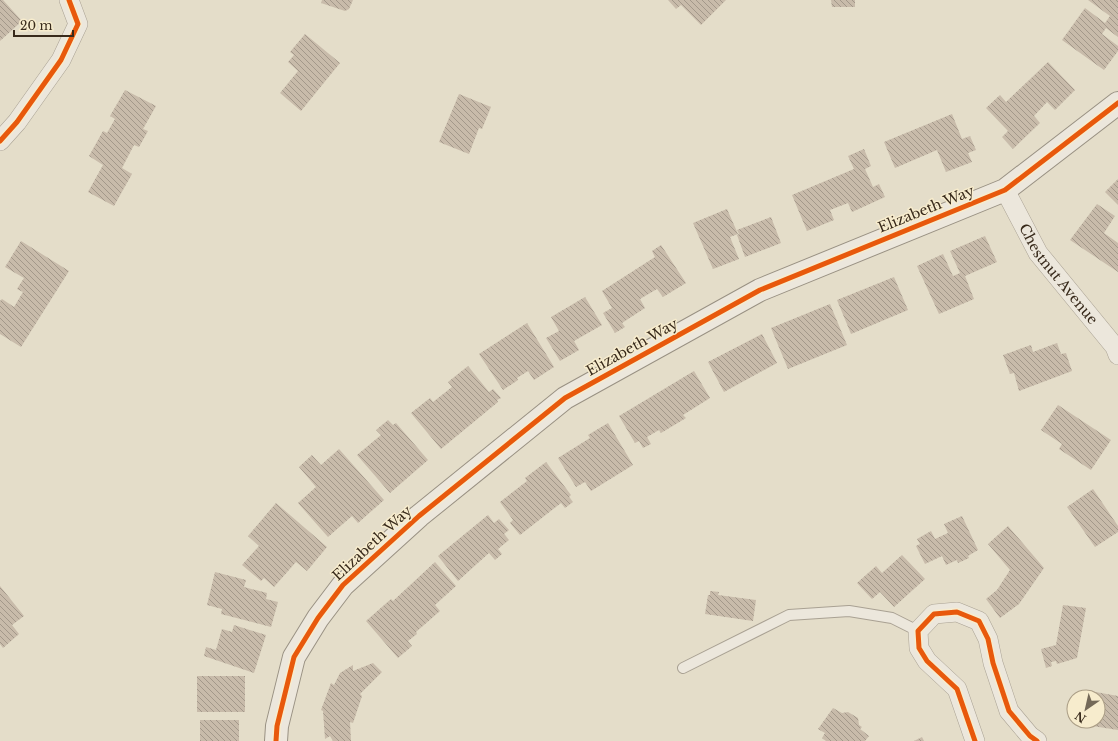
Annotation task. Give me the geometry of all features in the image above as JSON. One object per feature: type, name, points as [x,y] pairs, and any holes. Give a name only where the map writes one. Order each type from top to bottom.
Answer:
[{"type":"street","points":[[0,141],[17,122],[61,60],[78,24],[69,0]]},
{"type":"street","name":"Elizabeth Way","points":[[276,741],[277,726],[294,657],[318,618],[343,585],[419,516],[564,398],[760,290],[1005,190],[1118,103]]},
{"type":"street","name":"Chestnut Avenue","points":[[1005,190],[1038,253],[1115,347],[1118,355]]},
{"type":"street","points":[[975,741],[957,689],[927,661],[919,648],[918,631],[934,614],[957,612],[979,620],[988,639],[993,662],[1009,711],[1030,736],[1038,741]]},
{"type":"lane","points":[[683,668],[789,615],[849,611],[892,618],[918,631]]},
{"type":"building","points":[[0,0],[3,0],[22,21],[0,41]]},
{"type":"building","points":[[322,0],[353,0],[349,9],[345,11],[321,3]]},
{"type":"building","points":[[668,0],[726,0],[701,25],[681,5],[676,9]]},
{"type":"building","points":[[831,0],[855,0],[855,7],[832,7]]},
{"type":"building","points":[[1088,0],[1118,0],[1118,37],[1106,28],[1102,34],[1118,46],[1118,51],[1104,70],[1062,40],[1085,8],[1105,23],[1110,16]]},
{"type":"building","points":[[305,34],[340,63],[301,111],[280,93],[298,71],[288,62],[294,55],[290,52]]},
{"type":"building","points":[[1048,62],[1075,90],[1055,110],[1047,102],[1034,116],[1040,123],[1013,149],[1002,137],[1008,131],[986,108],[1000,95],[1006,102]]},
{"type":"building","points":[[125,90],[156,106],[143,129],[148,131],[139,147],[134,145],[122,168],[132,174],[114,206],[88,192],[103,165],[89,156],[103,131],[107,133],[115,119],[110,116]]},
{"type":"building","points":[[459,94],[491,107],[482,129],[479,128],[469,154],[439,142]]},
{"type":"building","points":[[952,114],[962,139],[970,136],[976,150],[968,153],[972,162],[946,172],[937,150],[895,168],[884,142]]},
{"type":"building","points":[[864,149],[871,166],[865,169],[873,187],[879,184],[885,197],[852,212],[848,203],[830,210],[834,220],[807,231],[792,195],[854,169],[848,156]]},
{"type":"building","points":[[1118,179],[1118,205],[1105,192]]},
{"type":"building","points":[[1097,204],[1115,216],[1104,233],[1118,243],[1118,272],[1070,240]]},
{"type":"building","points":[[727,209],[738,234],[730,237],[739,259],[713,269],[693,223]]},
{"type":"building","points":[[771,217],[781,243],[745,257],[737,235],[739,234],[737,230]]},
{"type":"building","points":[[985,236],[997,262],[965,276],[974,299],[939,314],[917,266],[943,254],[953,276],[960,273],[950,251]]},
{"type":"building","points":[[21,241],[69,271],[21,347],[0,334],[0,301],[2,299],[14,307],[23,292],[17,289],[24,278],[5,267]]},
{"type":"building","points":[[661,245],[686,283],[663,297],[657,289],[640,299],[645,308],[622,323],[625,327],[615,333],[603,313],[612,308],[602,291],[655,257],[652,251]]},
{"type":"building","points":[[894,277],[908,310],[851,334],[837,300]]},
{"type":"building","points":[[585,297],[602,325],[574,341],[579,350],[560,361],[546,338],[559,331],[551,317]]},
{"type":"building","points":[[830,304],[847,345],[788,369],[771,328]]},
{"type":"building","points":[[527,323],[554,367],[534,380],[528,371],[503,390],[479,354]]},
{"type":"building","points":[[762,334],[777,363],[724,392],[708,362]]},
{"type":"building","points":[[1057,343],[1061,354],[1066,353],[1072,371],[1019,391],[1014,373],[1010,374],[1003,355],[1031,345],[1033,352]]},
{"type":"building","points":[[468,366],[489,392],[493,389],[501,398],[441,449],[411,413],[430,398],[433,402],[452,387],[448,382]]},
{"type":"building","points":[[694,371],[710,398],[683,415],[686,418],[661,433],[659,430],[647,437],[651,444],[643,448],[639,441],[635,443],[619,416]]},
{"type":"building","points":[[1058,405],[1111,440],[1091,470],[1059,449],[1062,444],[1041,430]]},
{"type":"building","points":[[388,420],[393,425],[396,423],[428,460],[390,493],[357,455],[381,435],[376,430]]},
{"type":"building","points":[[608,423],[633,465],[591,491],[585,482],[576,487],[558,458],[590,438],[588,435]]},
{"type":"building","points":[[339,449],[384,500],[358,523],[352,516],[328,537],[298,503],[316,487],[299,467],[312,455],[321,465]]},
{"type":"building","points":[[546,462],[571,495],[569,497],[573,502],[565,508],[561,503],[520,535],[510,523],[513,520],[500,502],[527,481],[525,478]]},
{"type":"building","points":[[1093,489],[1118,526],[1118,532],[1095,547],[1067,507]]},
{"type":"building","points":[[276,503],[327,547],[307,571],[296,562],[274,587],[264,578],[261,581],[242,565],[259,546],[248,536]]},
{"type":"building","points":[[488,515],[494,523],[499,519],[509,530],[504,534],[509,540],[498,549],[502,554],[495,560],[489,553],[458,581],[438,556]]},
{"type":"building","points":[[962,516],[978,550],[968,556],[969,558],[958,563],[957,560],[946,565],[942,556],[925,564],[916,546],[920,544],[917,539],[931,531],[935,539],[948,533],[944,524]]},
{"type":"building","points":[[1008,526],[1044,568],[1019,604],[1000,618],[986,599],[997,590],[1010,570],[988,544]]},
{"type":"building","points":[[902,555],[925,579],[894,607],[880,592],[872,599],[857,583],[876,566],[882,573]]},
{"type":"building","points":[[435,562],[456,586],[435,605],[440,611],[416,632],[417,634],[408,641],[412,646],[398,658],[366,621],[391,599],[393,601]]},
{"type":"building","points":[[215,572],[246,580],[244,587],[267,593],[266,599],[278,602],[271,627],[221,614],[222,609],[207,605]]},
{"type":"building","points":[[0,586],[24,616],[12,625],[19,634],[3,648],[0,644]]},
{"type":"building","points":[[710,591],[719,592],[718,595],[756,600],[753,621],[705,614]]},
{"type":"building","points":[[1063,605],[1086,608],[1077,658],[1057,664],[1056,661],[1051,662],[1052,666],[1046,668],[1041,649],[1056,645]]},
{"type":"building","points":[[234,625],[266,635],[254,673],[204,656],[206,647],[216,650],[222,629],[232,632]]},
{"type":"building","points":[[373,663],[382,672],[360,694],[362,696],[353,723],[350,722],[351,741],[333,741],[330,736],[325,739],[323,711],[321,710],[331,683],[334,685],[340,673],[353,665],[353,671]]},
{"type":"building","points":[[197,676],[245,676],[245,712],[197,712]]},
{"type":"building","points":[[1106,694],[1118,696],[1118,730],[1106,728]]},
{"type":"building","points":[[833,708],[842,713],[848,712],[858,718],[859,725],[862,727],[860,729],[869,736],[865,741],[826,741],[822,738],[825,733],[818,729]]},
{"type":"building","points":[[200,720],[239,720],[239,741],[200,741]]},
{"type":"building","points":[[922,737],[924,741],[914,741]]},
{"type":"cycle path","points":[[0,141],[17,122],[61,60],[78,24],[69,0]]},
{"type":"cycle path","points":[[276,741],[277,726],[294,657],[318,618],[343,585],[419,516],[565,398],[760,290],[1005,190],[1118,103]]},
{"type":"cycle path","points":[[975,741],[957,689],[927,661],[919,648],[918,631],[934,614],[957,612],[979,621],[988,639],[993,663],[1009,711],[1030,736],[1037,741]]}]
